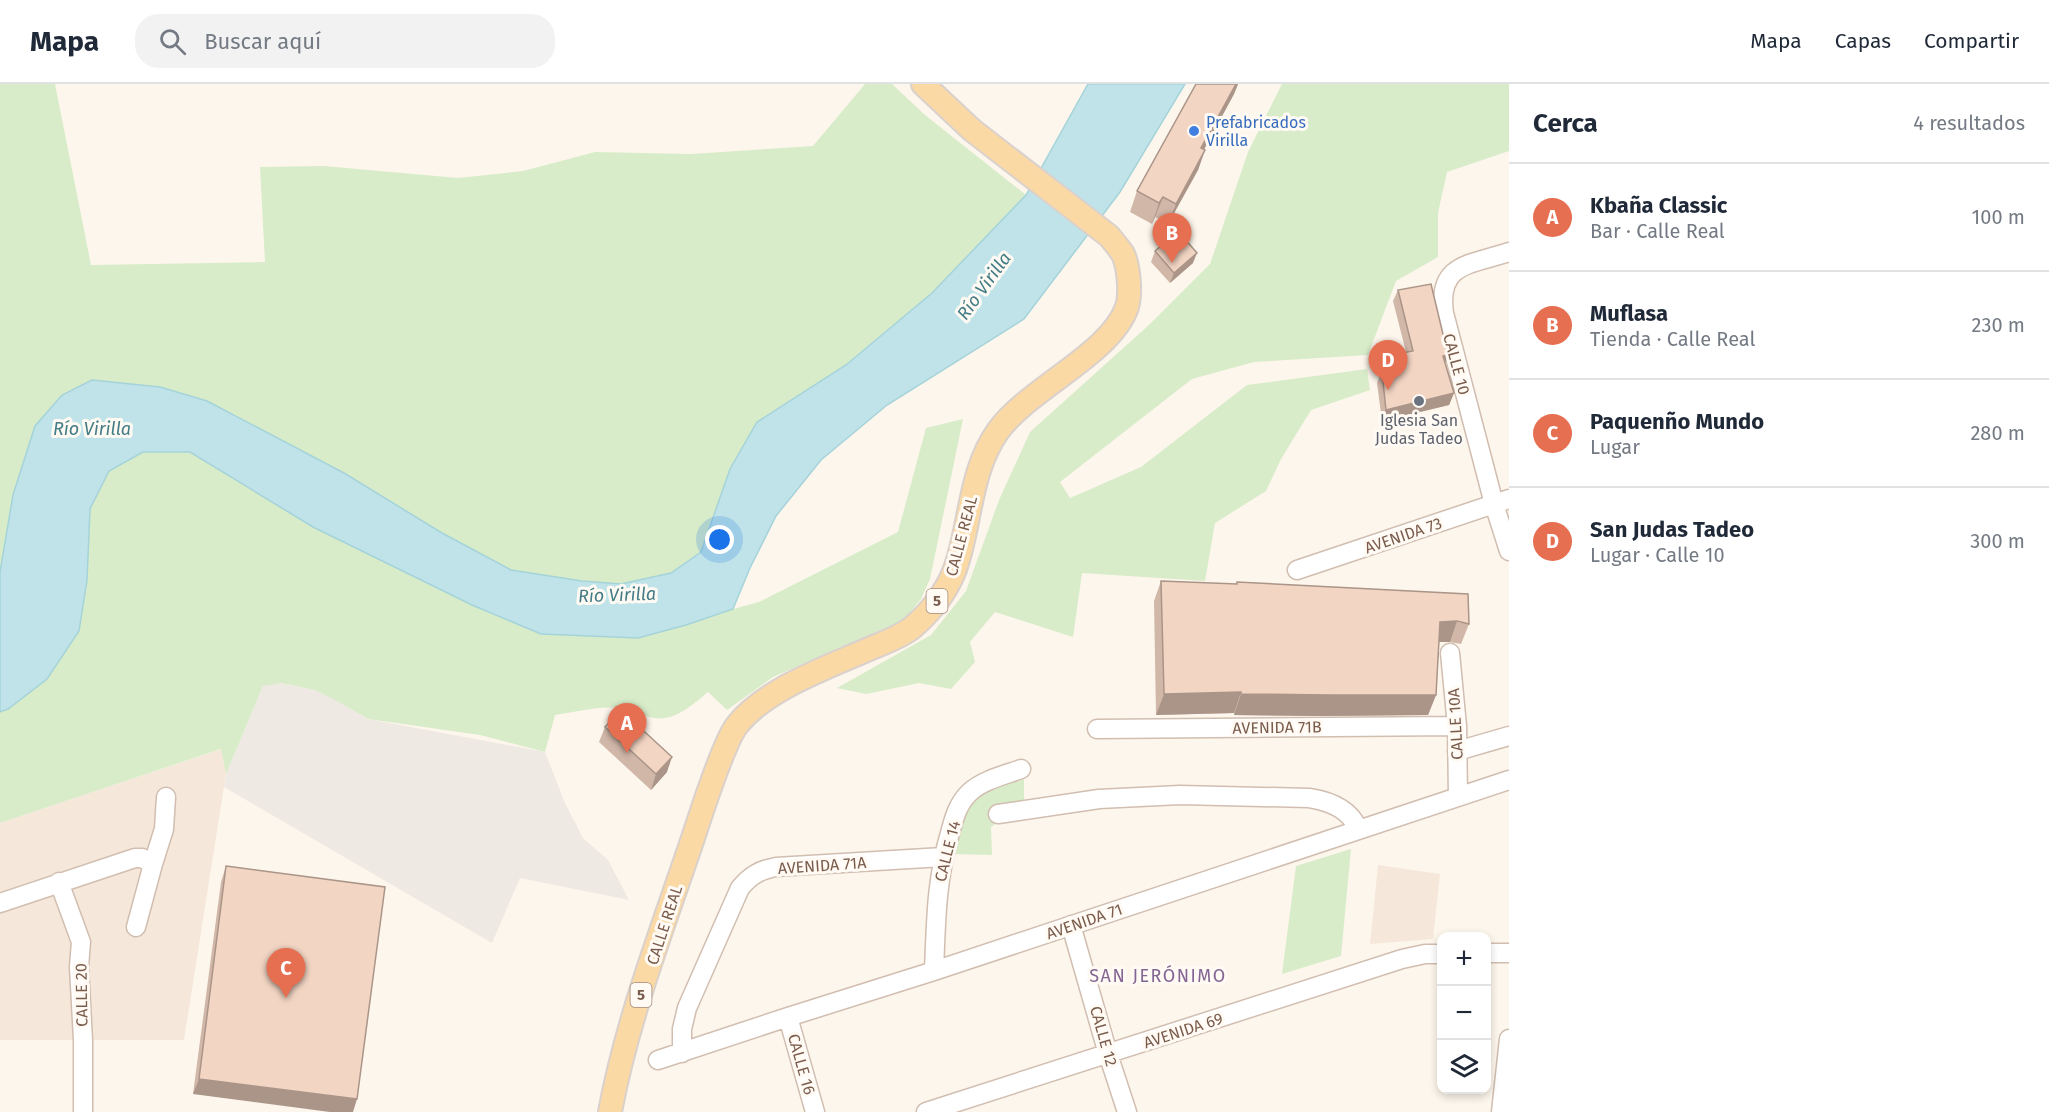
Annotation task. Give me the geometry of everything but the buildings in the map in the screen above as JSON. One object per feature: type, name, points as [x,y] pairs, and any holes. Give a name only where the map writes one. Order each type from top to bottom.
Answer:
[{"type":"main road","name":"CALLE REAL","points":[[610,1112],[616,1079],[714,773],[737,725],[762,702],[805,678],[911,629],[933,608],[951,579],[958,560],[982,459],[998,431],[1019,408],[1096,349],[1119,322],[1127,306],[1129,286],[1123,255],[1109,236],[972,130],[923,84]]},
{"type":"street","name":"CALLE 10","points":[[1509,252],[1460,267],[1446,280],[1442,298],[1444,313],[1502,501],[1509,551]]},
{"type":"street","name":"AVENIDA 73","points":[[1297,570],[1502,501]]},
{"type":"street","name":"CALLE 10A","points":[[1450,653],[1457,726],[1458,796]]},
{"type":"street","name":"AVENIDA 71B","points":[[1097,729],[1457,726]]},
{"type":"street","points":[[1457,751],[1509,736]]},
{"type":"street","name":"CALLE 14","points":[[934,971],[937,894],[943,857],[955,816],[969,792],[978,785],[1021,769]]},
{"type":"street","name":"AVENIDA 71","points":[[658,1060],[1509,780]]},
{"type":"street","points":[[998,814],[1099,799],[1180,795],[1309,798],[1336,805],[1350,816],[1358,829]]},
{"type":"street","points":[[136,927],[164,829],[166,797]]},
{"type":"street","name":"AVENIDA 71A","points":[[682,1053],[682,1029],[687,1008],[740,888],[749,877],[762,870],[776,867],[943,857]]},
{"type":"street","points":[[0,903],[135,858],[142,858],[153,864]]},
{"type":"street","name":"CALLE 20","points":[[59,882],[81,942],[79,967],[83,1112]]},
{"type":"street","name":"CALLE 12","points":[[1071,925],[1127,1112]]},
{"type":"street","points":[[1491,953],[1509,953]]},
{"type":"street","name":"AVENIDA 69","points":[[926,1112],[1402,959],[1437,954]]},
{"type":"street","name":"CALLE 16","points":[[788,1017],[815,1112]]},
{"type":"street","points":[[1501,1112],[1509,1039]]},
{"type":"shaded area","points":[[272,683],[315,690],[368,719],[545,752],[565,803],[583,838],[608,860],[629,900],[520,878],[492,943],[224,787],[226,774],[263,686]]},
{"type":"shaded area","points":[[222,749],[226,774],[184,1040],[0,1040],[0,823]]},
{"type":"shaded area","points":[[1378,865],[1440,874],[1433,939],[1370,944]]},
{"type":"green space","points":[[0,84],[55,84],[91,265],[265,262],[260,167],[324,166],[458,178],[523,171],[595,152],[691,154],[813,146],[865,84],[892,84],[925,115],[1026,195],[932,293],[846,365],[757,422],[730,469],[701,552],[671,573],[621,584],[582,581],[511,570],[442,533],[344,473],[207,401],[160,387],[0,572]]},
{"type":"green space","points":[[1282,84],[1509,84],[1509,151],[1447,172],[1438,213],[1438,257],[1396,281],[1368,355],[1254,362],[1192,379],[1060,482],[1070,498],[1141,467],[1247,385],[1367,369],[1370,390],[1311,410],[1281,459],[1266,491],[1215,523],[1205,581],[1082,573],[1073,637],[995,612],[970,642],[975,662],[951,689],[919,683],[866,694],[837,688],[931,635],[966,591],[999,500],[1030,432],[1150,324],[1210,264],[1248,152]]},
{"type":"green space","points":[[963,419],[930,579],[921,599],[909,614],[896,624],[773,677],[727,710],[708,692],[680,713],[664,718],[646,716],[633,710],[612,708],[555,715],[545,752],[480,735],[368,719],[315,690],[281,683],[263,686],[226,774],[221,749],[0,823],[0,712],[8,709],[47,679],[87,580],[90,509],[109,471],[143,452],[190,452],[313,527],[472,605],[541,633],[638,638],[759,602],[898,532],[926,428]]},
{"type":"green space","points":[[1024,773],[1024,803],[991,827],[992,855],[950,854],[960,818],[975,797]]},
{"type":"green space","points":[[1351,849],[1341,956],[1282,974],[1296,866]]},
{"type":"water","name":"Río Virilla","points":[[1088,84],[1185,84],[1120,192],[1024,319],[887,405],[821,460],[776,516],[733,609],[638,638],[541,634],[472,605],[313,527],[190,452],[143,452],[109,471],[90,509],[87,580],[79,631],[47,679],[8,709],[0,712],[0,572],[13,495],[35,426],[62,395],[92,380],[160,387],[207,401],[344,473],[442,533],[511,570],[582,581],[621,584],[671,573],[701,552],[730,469],[757,422],[846,365],[932,293],[1026,195]]},
{"type":"place","name":"Prefabricados Virilla","points":[[1194,131]]},
{"type":"place","name":"Muflasa","points":[[1172,263]]},
{"type":"place","name":"San Judas Tadeo","points":[[1388,390]]},
{"type":"place","name":"Iglesia San Judas Tadeo","points":[[1419,401]]},
{"type":"place","name":"Kbaña Classic","points":[[627,753]]},
{"type":"place","name":"Paquenño Mundo","points":[[286,998]]},
{"type":"district","name":"SAN JERÓNIMO","points":[[1158,976]]}]
